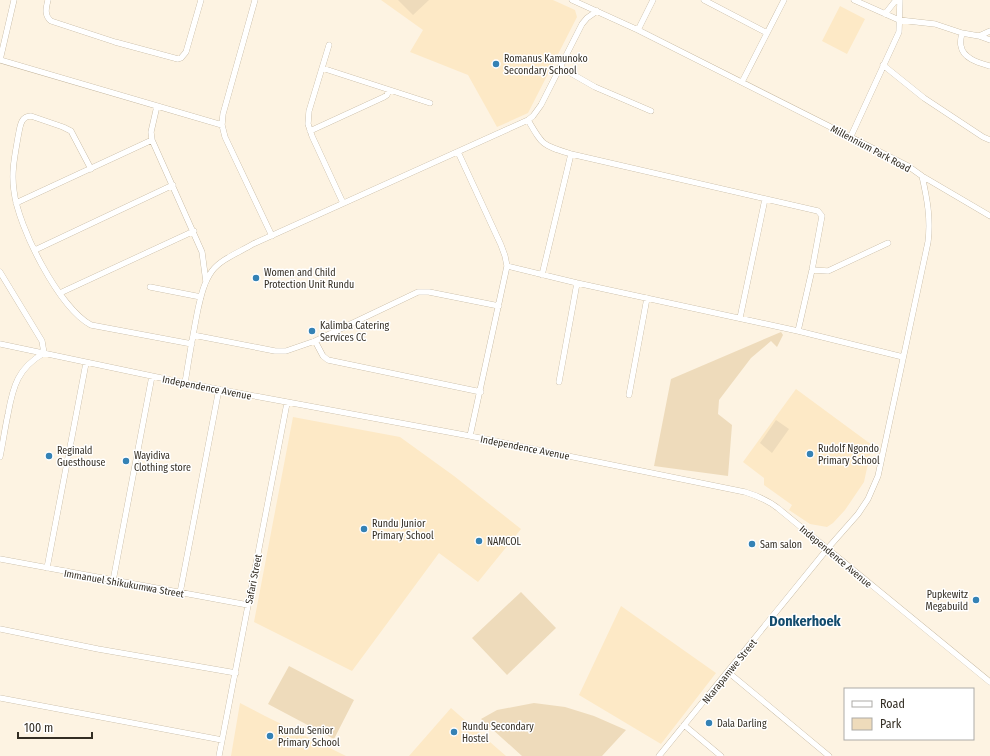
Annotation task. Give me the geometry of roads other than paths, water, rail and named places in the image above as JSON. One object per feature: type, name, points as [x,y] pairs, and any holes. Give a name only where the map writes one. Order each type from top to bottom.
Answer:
[{"type":"street","points":[[14,0],[0,60],[222,125]]},
{"type":"street","points":[[48,0],[46,12],[48,19],[51,21],[115,42],[178,59],[181,58],[186,52],[201,0]]},
{"type":"street","points":[[255,0],[222,114],[222,125],[225,137],[272,236]]},
{"type":"street","name":"Millennium Park Road","points":[[572,0],[638,30],[851,136],[908,166],[922,176],[929,212],[930,230],[878,476],[864,507],[828,548]]},
{"type":"street","points":[[638,30],[653,0]]},
{"type":"street","points":[[704,0],[767,33]]},
{"type":"street","points":[[742,82],[784,0]]},
{"type":"street","points":[[854,0],[899,20],[935,24],[990,40]]},
{"type":"street","points":[[885,14],[896,0]]},
{"type":"street","points":[[851,136],[899,32],[900,0]]},
{"type":"street","points":[[185,383],[201,297],[212,270],[222,262],[253,244],[528,120],[541,105],[582,24],[586,18],[597,11]]},
{"type":"street","points":[[979,36],[990,31]]},
{"type":"street","points":[[962,33],[961,45],[964,52],[977,62],[990,66]]},
{"type":"street","points":[[329,45],[309,112],[308,124],[344,203]]},
{"type":"street","points":[[883,64],[924,98],[990,140]]},
{"type":"street","points":[[560,67],[595,87],[651,111]]},
{"type":"street","points":[[322,68],[430,103]]},
{"type":"street","points":[[310,131],[384,97],[389,90]]},
{"type":"street","points":[[157,106],[151,132],[152,140],[194,231],[202,252],[206,282]]},
{"type":"street","points":[[91,169],[71,131],[31,116],[23,119],[20,126],[14,162],[13,182],[16,203],[24,226],[51,281],[79,317],[91,325],[192,344]]},
{"type":"street","points":[[528,120],[538,138],[544,145],[551,148],[571,154],[816,210],[822,215],[812,270],[798,331]]},
{"type":"street","points":[[16,203],[152,140]]},
{"type":"street","points":[[458,152],[501,245],[507,266],[481,392],[470,436]]},
{"type":"street","points":[[542,275],[571,154]]},
{"type":"street","points":[[922,176],[990,216]]},
{"type":"street","points":[[35,250],[173,185]]},
{"type":"street","points":[[740,318],[765,199]]},
{"type":"street","points":[[60,294],[194,231]]},
{"type":"street","points":[[812,270],[828,271],[888,243]]},
{"type":"street","points":[[507,266],[577,283],[798,331],[904,357]]},
{"type":"street","points":[[0,272],[42,341],[44,354],[33,360],[28,365],[20,375],[14,388],[0,457]]},
{"type":"street","points":[[559,382],[577,283]]},
{"type":"street","points":[[150,287],[201,297]]},
{"type":"street","points":[[193,335],[280,351],[292,350],[315,341],[410,295],[423,291],[499,306]]},
{"type":"street","points":[[629,395],[647,298]]},
{"type":"street","points":[[315,341],[323,356],[328,360],[481,392]]},
{"type":"street","name":"Independence Avenue","points":[[0,344],[185,383],[470,436],[664,475],[758,496],[771,503],[828,548],[990,682]]},
{"type":"street","points":[[48,568],[86,363]]},
{"type":"street","points":[[113,581],[152,376]]},
{"type":"street","points":[[180,593],[219,389]]},
{"type":"street","name":"Safari Street","points":[[219,756],[287,402]]},
{"type":"street","name":"Nkarapamwe Street","points":[[659,756],[828,548]]},
{"type":"street","name":"Immanuel Shikukumwa Street","points":[[0,559],[248,605]]},
{"type":"street","points":[[0,629],[98,649],[236,673]]},
{"type":"street","points":[[728,672],[828,756]]},
{"type":"street","points":[[0,698],[222,740]]},
{"type":"street","points":[[684,726],[721,756]]},
{"type":"place","name":"Romanus Kamunoko Secondary School","points":[[496,64]]},
{"type":"place","name":"Women and Child Protection Unit Rundu","points":[[256,278]]},
{"type":"place","name":"Kalimba Catering Services CC","points":[[312,331]]},
{"type":"place","name":"Rudolf Ngondo Primary School","points":[[810,454]]},
{"type":"place","name":"Reginald Guesthouse","points":[[49,456]]},
{"type":"place","name":"Wayidiva Clothing store","points":[[126,461]]},
{"type":"place","name":"Rundu Junior Primary School","points":[[364,529]]},
{"type":"place","name":"NAMCOL","points":[[479,541]]},
{"type":"place","name":"Sam salon","points":[[752,544]]},
{"type":"place","name":"Pupkewitz Megabuild","points":[[976,600]]},
{"type":"place","name":"Dala Darling","points":[[709,723]]},
{"type":"place","name":"Rundu Secondary Hostel","points":[[454,732]]},
{"type":"place","name":"Rundu Senior Primary School","points":[[270,736]]},
{"type":"district","name":"Donkerhoek","points":[[805,621]]}]
